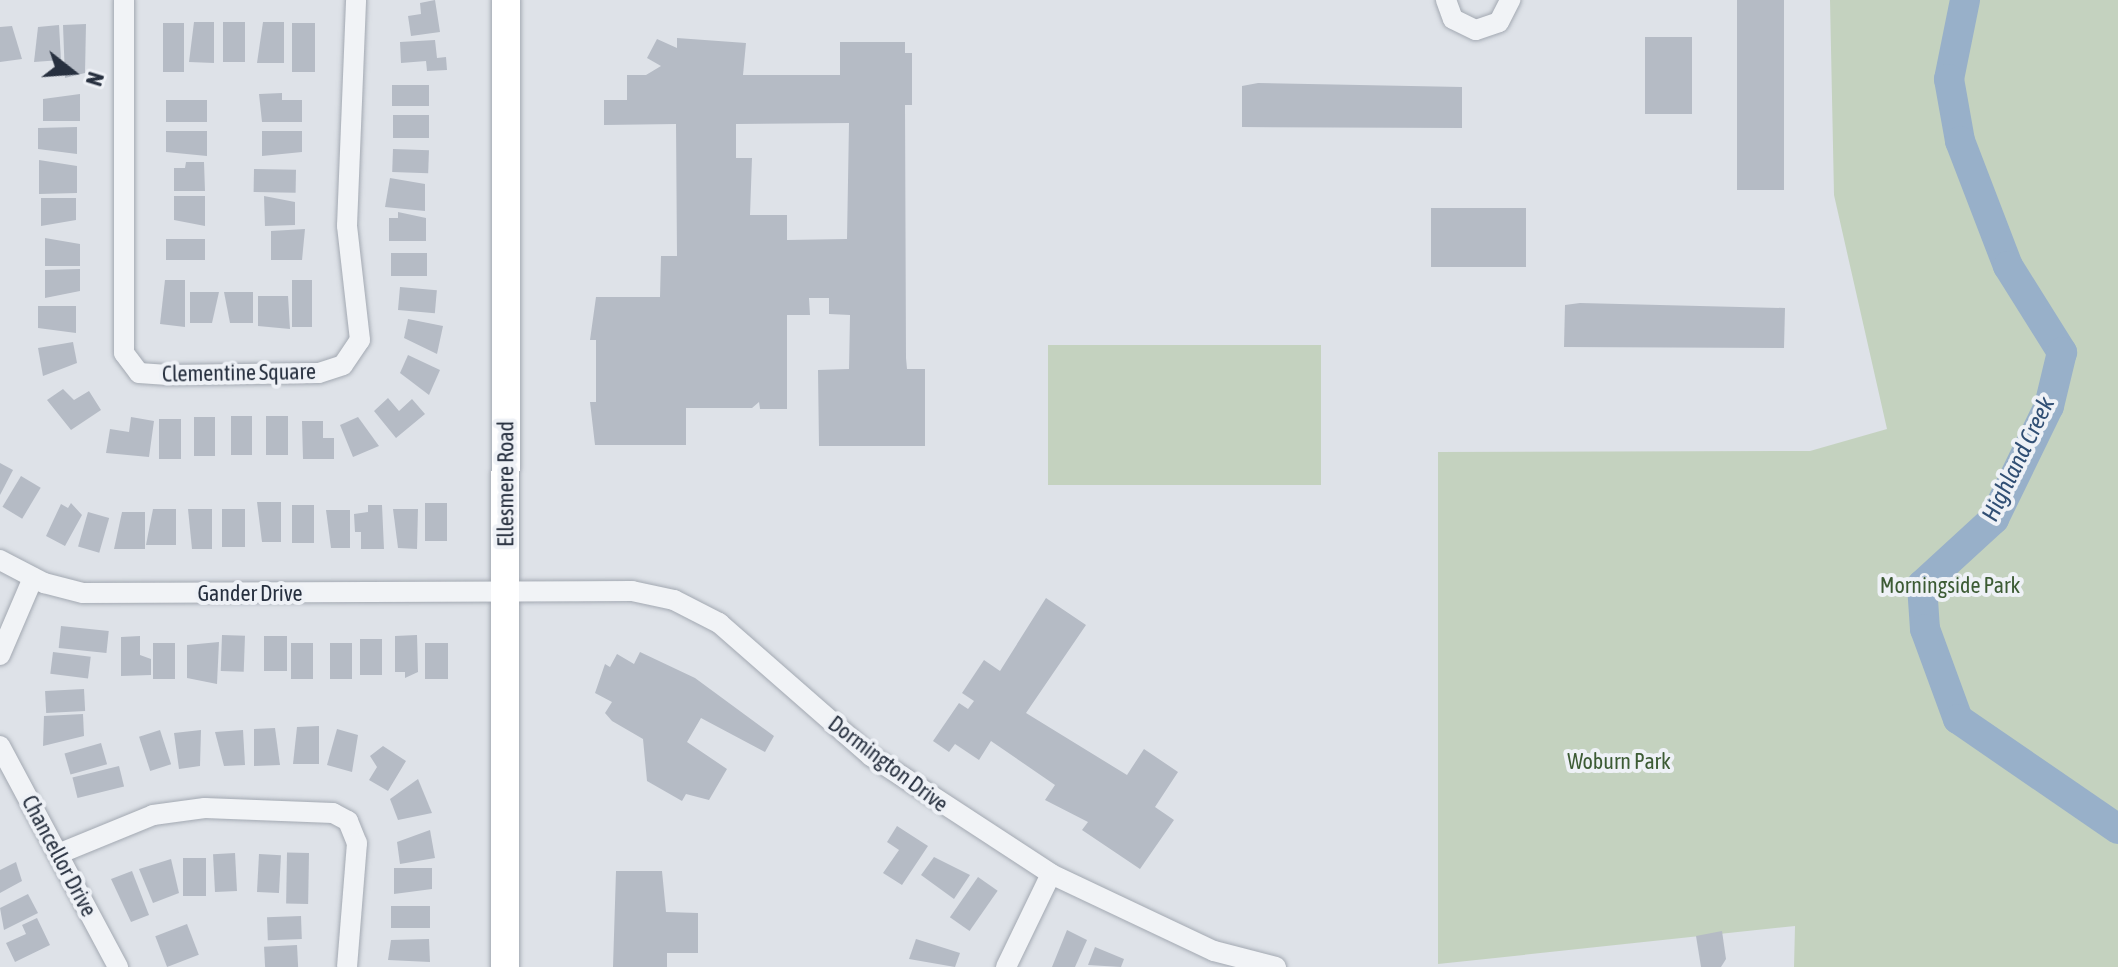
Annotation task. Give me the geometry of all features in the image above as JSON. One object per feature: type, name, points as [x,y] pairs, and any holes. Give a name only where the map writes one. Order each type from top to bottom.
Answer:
[{"type":"main road","name":"Ellesmere Road","points":[[505,967],[506,0]]},
{"type":"street","name":"Clementine Square","points":[[124,0],[124,353],[139,373],[168,375],[319,373],[343,365],[360,340],[347,226],[356,0]]},
{"type":"street","points":[[1446,0],[1453,19],[1476,30],[1499,22],[1510,0]]},
{"type":"street","name":"Gander Drive","points":[[0,560],[33,578],[83,593],[506,593]]},
{"type":"street","points":[[0,655],[33,578]]},
{"type":"street","name":"Dormington Drive","points":[[506,593],[632,591],[686,604],[719,623],[871,756],[1051,874],[1214,951],[1276,967]]},
{"type":"street","name":"Chancellor Drive","points":[[0,746],[118,967]]},
{"type":"street","points":[[58,854],[153,815],[205,808],[333,813],[348,821],[357,843],[347,967]]},
{"type":"street","points":[[1006,967],[1051,874]]},
{"type":"green space","name":"Morningside Park","points":[[1830,0],[2118,0],[2118,967],[1794,967],[1795,926],[1438,964],[1438,452],[1810,451],[1887,429],[1834,195]]},
{"type":"green space","points":[[1048,345],[1321,345],[1321,485],[1048,485]]},
{"type":"building","points":[[435,0],[440,32],[411,36],[408,16],[421,14],[420,3]]},
{"type":"building","points":[[1737,0],[1784,0],[1784,190],[1737,190]]},
{"type":"building","points":[[194,22],[214,22],[214,63],[189,62]]},
{"type":"building","points":[[223,22],[245,22],[245,62],[223,62]]},
{"type":"building","points":[[263,22],[284,22],[284,63],[257,63]]},
{"type":"building","points":[[163,23],[184,23],[184,72],[163,72]]},
{"type":"building","points":[[292,23],[315,23],[315,72],[292,72]]},
{"type":"building","points":[[86,24],[85,73],[65,78],[63,25]]},
{"type":"building","points":[[59,25],[61,60],[34,62],[38,27]]},
{"type":"building","points":[[12,26],[22,59],[0,62],[0,27]]},
{"type":"building","points":[[1645,37],[1692,37],[1692,114],[1645,114]]},
{"type":"building","points":[[677,38],[746,43],[743,75],[840,75],[840,42],[905,42],[905,53],[912,53],[912,105],[905,105],[906,358],[907,369],[925,369],[925,446],[819,446],[818,370],[849,369],[850,315],[829,314],[829,298],[809,298],[810,315],[787,315],[787,409],[760,409],[759,402],[752,408],[686,408],[686,445],[595,445],[590,402],[596,402],[596,340],[590,340],[596,297],[660,297],[661,256],[677,256],[676,124],[604,125],[604,100],[627,100],[627,75],[646,75],[661,66],[647,58],[657,39],[677,48]],"holes":[[[849,123],[847,239],[787,240],[787,215],[750,215],[752,158],[736,158],[736,124]]]},
{"type":"building","points":[[435,40],[437,58],[446,57],[447,70],[427,71],[426,61],[401,63],[400,42]]},
{"type":"building","points":[[1258,83],[1462,87],[1462,128],[1242,127],[1242,86]]},
{"type":"building","points":[[392,85],[429,85],[429,106],[392,106]]},
{"type":"building","points":[[282,93],[282,100],[302,100],[302,122],[262,122],[259,94]]},
{"type":"building","points":[[80,94],[80,121],[43,121],[43,99]]},
{"type":"building","points":[[166,100],[207,100],[207,122],[166,122]]},
{"type":"building","points":[[393,115],[429,115],[429,138],[393,138]]},
{"type":"building","points":[[77,127],[77,154],[38,149],[38,128]]},
{"type":"building","points":[[166,131],[207,131],[207,156],[166,152]]},
{"type":"building","points":[[262,131],[302,131],[302,152],[262,156]]},
{"type":"building","points":[[393,149],[429,150],[428,173],[392,172]]},
{"type":"building","points":[[39,160],[77,166],[77,193],[39,194]]},
{"type":"building","points":[[186,162],[204,162],[205,191],[174,191],[174,168],[185,168]]},
{"type":"building","points":[[254,169],[296,170],[296,193],[254,192]]},
{"type":"building","points":[[390,178],[425,184],[425,211],[385,207]]},
{"type":"building","points":[[174,196],[205,196],[205,226],[174,220]]},
{"type":"building","points":[[264,196],[295,202],[295,225],[265,226]]},
{"type":"building","points":[[41,198],[76,198],[76,220],[41,226]]},
{"type":"building","points":[[1431,208],[1526,208],[1526,267],[1431,267]]},
{"type":"building","points":[[398,212],[426,218],[426,241],[389,241],[389,218],[398,218]]},
{"type":"building","points":[[305,229],[302,260],[271,260],[271,231]]},
{"type":"building","points":[[45,238],[80,244],[80,266],[45,266]]},
{"type":"building","points":[[166,239],[205,239],[205,260],[166,260]]},
{"type":"building","points":[[391,253],[427,253],[427,276],[391,276]]},
{"type":"building","points":[[80,269],[80,291],[45,298],[45,270]]},
{"type":"building","points":[[165,280],[185,280],[185,327],[160,324]]},
{"type":"building","points":[[292,280],[312,280],[312,327],[292,327]]},
{"type":"building","points":[[400,287],[437,290],[435,313],[398,310]]},
{"type":"building","points":[[190,292],[219,292],[212,323],[190,323]]},
{"type":"building","points":[[224,292],[253,292],[253,323],[230,323]]},
{"type":"building","points":[[258,296],[288,296],[290,329],[258,326]]},
{"type":"building","points":[[1565,305],[1785,308],[1784,348],[1564,347]]},
{"type":"building","points":[[38,306],[76,306],[76,333],[38,328]]},
{"type":"building","points":[[408,319],[443,326],[437,354],[404,338]]},
{"type":"building","points":[[73,342],[77,363],[43,376],[38,348]]},
{"type":"building","points":[[408,355],[440,370],[429,395],[400,373]]},
{"type":"building","points":[[63,389],[74,400],[89,391],[101,410],[71,430],[47,400]]},
{"type":"building","points":[[388,398],[399,411],[412,399],[425,414],[396,438],[374,411]]},
{"type":"building","points":[[231,416],[252,416],[252,455],[231,455]]},
{"type":"building","points":[[266,416],[288,416],[288,455],[266,455]]},
{"type":"building","points":[[131,417],[154,421],[149,457],[106,453],[110,429],[129,432]]},
{"type":"building","points":[[194,417],[215,417],[215,456],[194,456]]},
{"type":"building","points":[[358,417],[379,446],[353,457],[340,425]]},
{"type":"building","points":[[159,419],[181,419],[181,459],[159,459]]},
{"type":"building","points":[[302,421],[323,421],[323,438],[334,438],[334,459],[303,459]]},
{"type":"building","points":[[0,463],[13,470],[0,495]]},
{"type":"building","points":[[21,476],[41,488],[22,519],[2,507]]},
{"type":"building","points":[[257,502],[281,502],[281,542],[262,542]]},
{"type":"building","points":[[71,503],[82,515],[65,546],[46,536],[61,504],[68,508]]},
{"type":"building","points":[[425,503],[447,503],[447,541],[425,541]]},
{"type":"building","points":[[292,505],[314,505],[314,543],[292,543]]},
{"type":"building","points":[[368,505],[382,505],[384,549],[361,549],[361,532],[355,532],[354,514],[368,512]]},
{"type":"building","points":[[153,509],[176,509],[176,545],[146,545]]},
{"type":"building","points":[[188,509],[212,509],[212,549],[192,549]]},
{"type":"building","points":[[222,509],[245,509],[245,547],[222,547]]},
{"type":"building","points":[[393,509],[418,509],[417,549],[398,548]]},
{"type":"building","points":[[326,510],[350,510],[350,548],[331,548]]},
{"type":"building","points":[[88,512],[109,518],[99,553],[78,547]]},
{"type":"building","points":[[122,512],[145,512],[145,549],[114,549]]},
{"type":"building","points":[[1046,598],[1086,625],[1026,713],[1127,775],[1144,749],[1178,772],[1155,807],[1174,820],[1140,869],[1082,830],[1088,822],[1045,800],[1055,785],[991,741],[979,760],[955,744],[949,752],[933,741],[959,703],[968,709],[974,701],[962,693],[984,660],[1000,671]]},
{"type":"building","points":[[61,626],[109,631],[106,653],[59,648]]},
{"type":"building","points":[[222,635],[245,636],[244,672],[221,671]]},
{"type":"building","points":[[417,635],[418,672],[405,678],[405,672],[395,672],[395,636]]},
{"type":"building","points":[[140,636],[140,655],[151,659],[151,675],[121,676],[121,637]]},
{"type":"building","points":[[264,636],[287,636],[287,671],[264,671]]},
{"type":"building","points":[[360,639],[382,639],[382,675],[360,675]]},
{"type":"building","points":[[219,642],[217,684],[187,678],[187,645]]},
{"type":"building","points":[[153,643],[175,643],[175,679],[153,679]]},
{"type":"building","points":[[291,643],[313,643],[313,679],[291,679]]},
{"type":"building","points":[[330,643],[352,643],[352,679],[330,679]]},
{"type":"building","points":[[425,643],[448,643],[448,679],[425,679]]},
{"type":"building","points":[[53,652],[91,657],[88,678],[50,674]]},
{"type":"building","points":[[640,652],[695,678],[774,736],[765,752],[701,718],[687,742],[727,769],[709,800],[686,794],[682,801],[647,781],[643,739],[612,721],[605,713],[612,702],[595,693],[605,664],[610,667],[617,654],[634,664]]},
{"type":"building","points":[[84,689],[85,711],[46,713],[45,691]]},
{"type":"building","points":[[83,714],[84,736],[43,746],[44,716]]},
{"type":"building","points":[[319,726],[319,764],[293,764],[297,727]]},
{"type":"building","points":[[275,728],[280,765],[254,766],[254,729]]},
{"type":"building","points":[[337,729],[358,735],[352,772],[327,765]]},
{"type":"building","points":[[160,730],[171,764],[150,771],[139,737]]},
{"type":"building","points":[[201,730],[200,766],[179,769],[174,733]]},
{"type":"building","points":[[243,730],[245,765],[224,766],[215,732]]},
{"type":"building","points":[[101,743],[107,764],[71,775],[64,753]]},
{"type":"building","points":[[383,746],[406,761],[388,791],[369,780],[377,767],[370,756]]},
{"type":"building","points":[[119,766],[124,786],[78,798],[72,778]]},
{"type":"building","points":[[418,779],[432,813],[398,820],[390,799]]},
{"type":"building","points":[[897,826],[928,846],[902,885],[883,873],[899,850],[887,842]]},
{"type":"building","points":[[430,830],[435,858],[400,864],[397,842]]},
{"type":"building","points":[[235,853],[237,891],[215,892],[213,854]]},
{"type":"building","points":[[287,853],[309,853],[308,904],[286,904]]},
{"type":"building","points":[[259,854],[281,855],[279,893],[257,892]]},
{"type":"building","points":[[934,857],[970,875],[954,899],[921,875]]},
{"type":"building","points":[[183,858],[206,858],[206,896],[183,896]]},
{"type":"building","points":[[171,859],[179,893],[153,903],[139,869]]},
{"type":"building","points":[[16,862],[22,881],[0,893],[0,870]]},
{"type":"building","points":[[394,868],[432,868],[432,889],[394,894]]},
{"type":"building","points":[[132,871],[149,915],[131,922],[111,879]]},
{"type":"building","points":[[616,871],[662,871],[666,912],[698,913],[698,953],[667,953],[667,967],[613,967]]},
{"type":"building","points":[[978,877],[998,891],[970,931],[950,917]]},
{"type":"building","points":[[28,894],[38,913],[4,930],[0,908]]},
{"type":"building","points":[[391,906],[430,906],[430,928],[391,928]]},
{"type":"building","points":[[301,916],[302,939],[268,940],[267,917]]},
{"type":"building","points":[[37,918],[50,945],[15,962],[6,943],[26,934],[22,925]]},
{"type":"building","points":[[187,924],[199,955],[167,967],[155,936]]},
{"type":"building","points":[[1067,930],[1087,940],[1075,967],[1052,967]]},
{"type":"building","points":[[1722,931],[1726,959],[1721,967],[1701,967],[1696,936]]},
{"type":"building","points":[[429,939],[430,962],[388,960],[391,940]]},
{"type":"building","points":[[916,939],[960,953],[955,967],[909,959]]},
{"type":"building","points":[[297,945],[298,967],[265,967],[264,947]]},
{"type":"building","points":[[1095,947],[1124,959],[1121,967],[1088,965]]},
{"type":"waterway","name":"Highland Creek","points":[[1965,0],[1949,79],[1960,141],[2008,266],[2062,352],[2049,406],[1994,519],[1922,585],[1925,629],[1958,719],[2118,829]]},
{"type":"park label","name":"Woburn Park","points":[[1619,762]]}]
